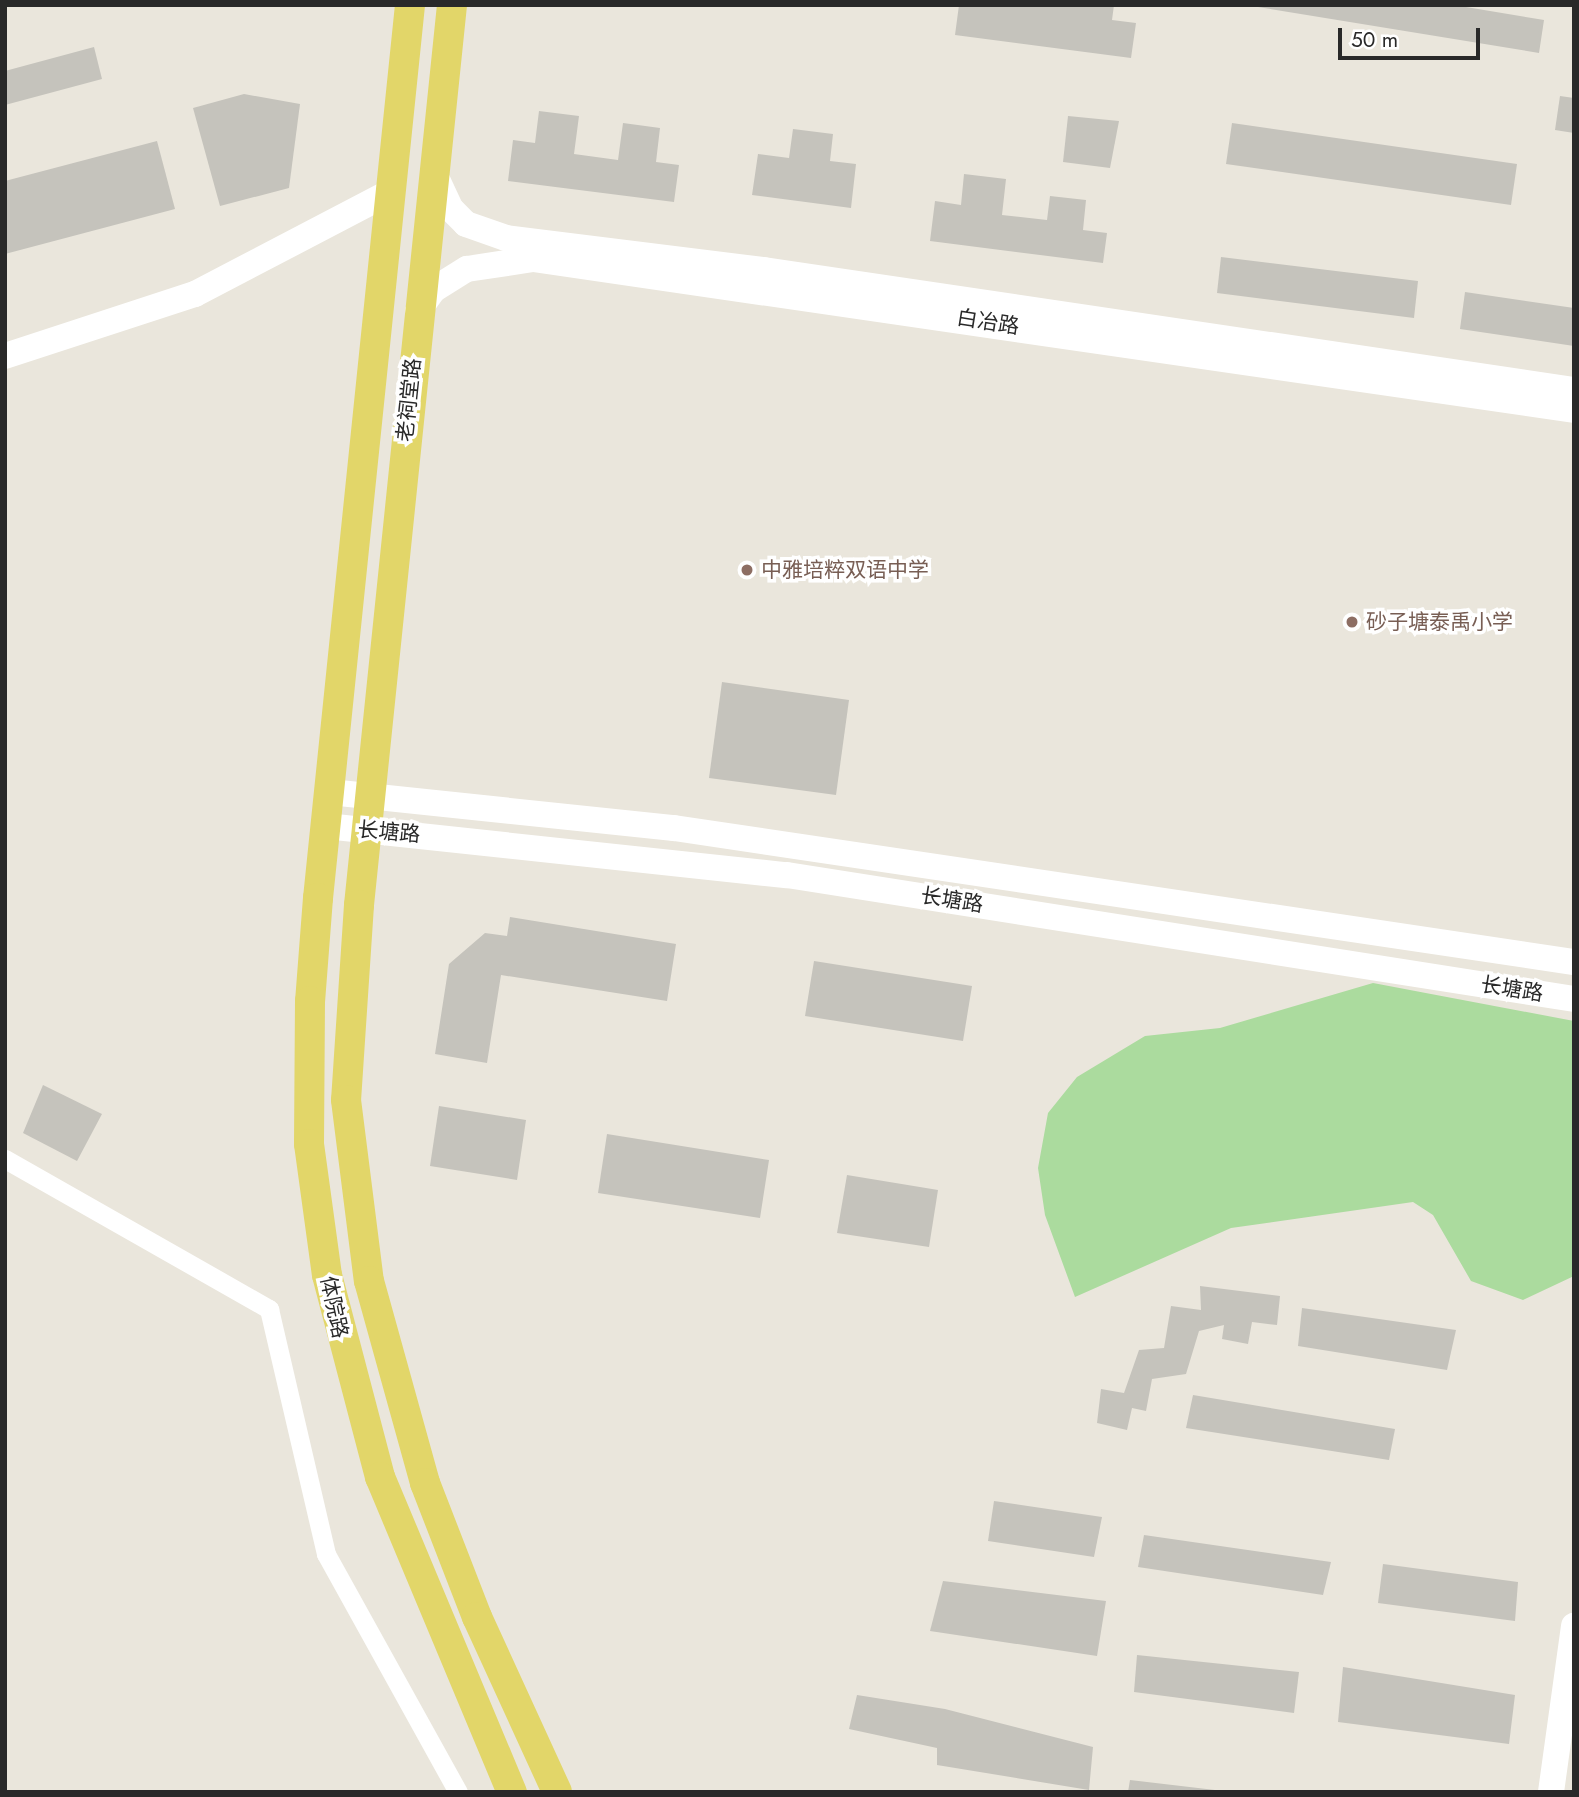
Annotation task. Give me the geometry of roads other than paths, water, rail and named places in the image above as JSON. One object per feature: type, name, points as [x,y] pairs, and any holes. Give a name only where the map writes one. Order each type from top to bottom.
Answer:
[{"type":"main road","name":"老祠堂路","points":[[330,792],[388,193],[410,5]]},
{"type":"main road","name":"老祠堂路","points":[[370,796],[418,311],[452,5]]},
{"type":"main road","name":"体院路","points":[[330,792],[308,1075],[314,1197],[327,1275],[380,1476],[512,1792]]},
{"type":"main road","name":"体院路","points":[[370,796],[346,1100],[369,1281],[425,1483],[477,1617],[557,1792]]},
{"type":"street","name":"白冶路","points":[[434,173],[451,209],[466,224],[506,238],[764,270],[1574,390]]},
{"type":"street","points":[[5,356],[195,294],[388,193]]},
{"type":"street","name":"白冶路","points":[[418,311],[433,290],[467,269],[533,259],[1574,410]]},
{"type":"street","name":"长塘路","points":[[330,792],[674,828],[1574,962]]},
{"type":"street","name":"长塘路","points":[[326,827],[787,875],[1574,999]]},
{"type":"street","points":[[5,1159],[269,1309],[326,1554],[458,1792]]},
{"type":"street","points":[[1551,1792],[1574,1626]]},
{"type":"place","name":"中雅培粹双语中学","points":[[747,570]]},
{"type":"place","name":"砂子塘泰禹小学","points":[[1352,622]]}]
